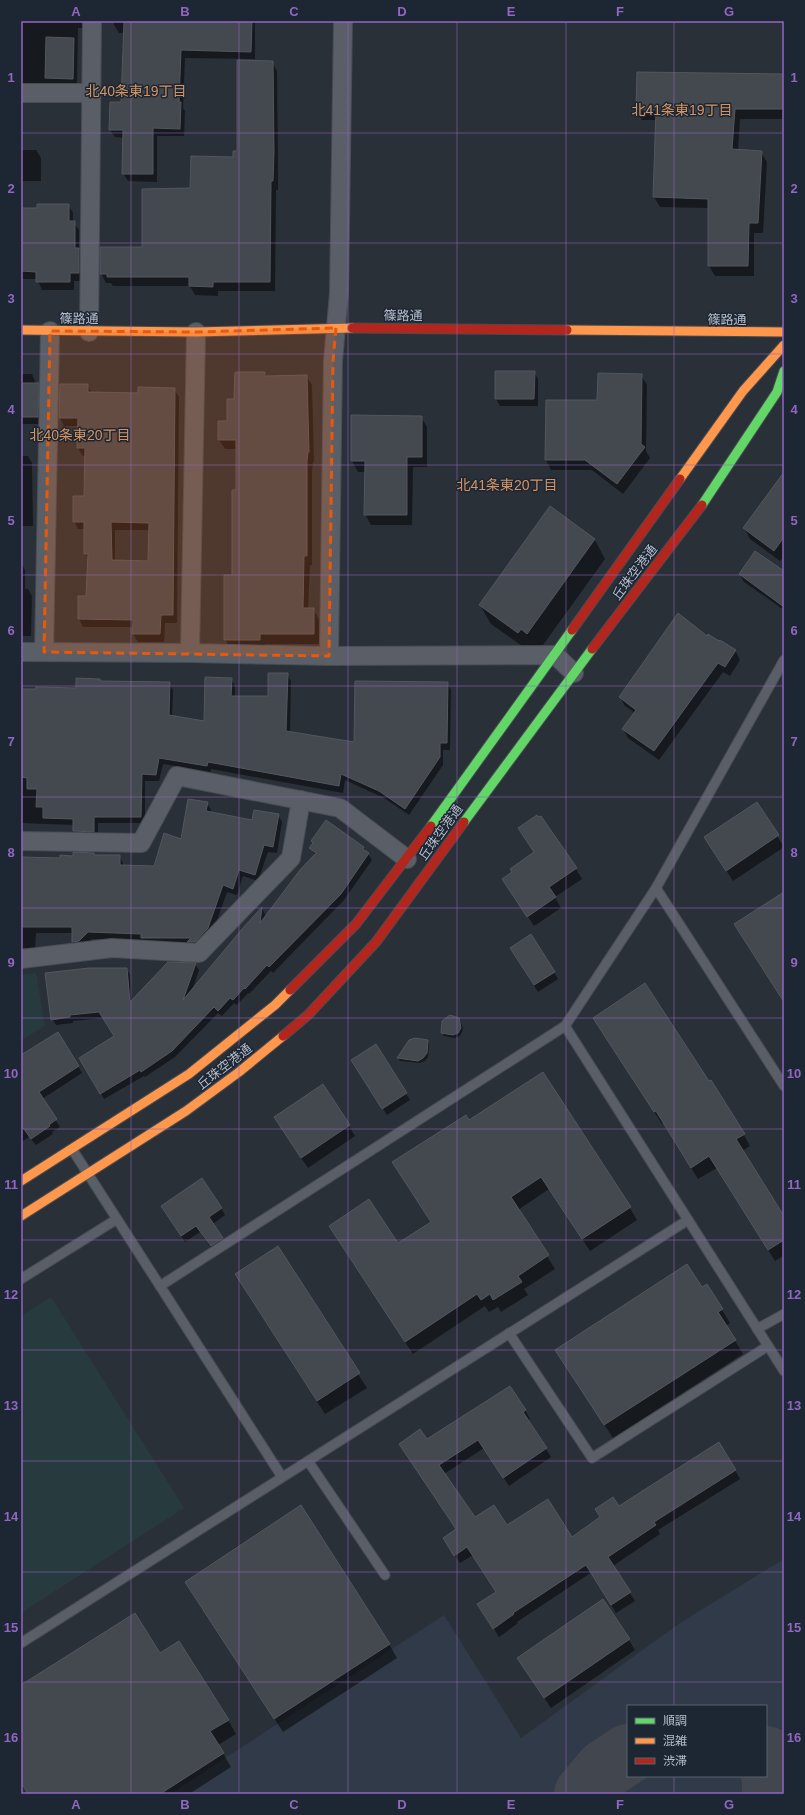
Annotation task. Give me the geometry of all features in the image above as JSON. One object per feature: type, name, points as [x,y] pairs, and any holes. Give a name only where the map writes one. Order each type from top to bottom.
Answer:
[{"type":"main road","name":"篠路通","points":[[21,330],[89,332],[196,332],[336,328],[784,332]]},
{"type":"main road","name":"丘珠空港通","points":[[21,1181],[71,1147],[189,1074],[275,1005],[356,924],[407,859],[555,656],[742,391],[784,345]]},
{"type":"main road","name":"丘珠空港通","points":[[21,1216],[88,1173],[129,1149],[186,1111],[239,1072],[308,1015],[376,942],[574,673],[710,494],[777,392],[784,371]]},
{"type":"street","points":[[89,332],[92,21]]},
{"type":"street","points":[[329,656],[333,361],[339,292],[343,21]]},
{"type":"street","points":[[21,93],[91,93]]},
{"type":"street","points":[[44,652],[50,331]]},
{"type":"street","points":[[190,653],[196,332]]},
{"type":"street","points":[[21,652],[329,656],[555,656],[574,673]]},
{"type":"street","points":[[21,841],[141,843],[177,776],[340,808],[407,859]]},
{"type":"street","points":[[21,958],[112,948],[199,953],[291,858],[301,800]]},
{"type":"lane","points":[[160,1286],[565,1026],[656,888],[784,660]]},
{"type":"lane","points":[[656,888],[784,1086]]},
{"type":"lane","points":[[565,1026],[784,1371]]},
{"type":"lane","points":[[71,1147],[282,1477]]},
{"type":"lane","points":[[21,1279],[117,1219]]},
{"type":"lane","points":[[21,1642],[688,1220]]},
{"type":"lane","points":[[757,1329],[784,1314]]},
{"type":"lane","points":[[509,1333],[592,1458],[768,1346]]},
{"type":"lane","points":[[308,1461],[385,1575]]},
{"type":"highlighted area","points":[[336,328],[333,361],[329,656],[44,652],[50,331],[196,332]]},
{"type":"shaded area","points":[[784,1559],[784,1794],[170,1794],[444,1615],[521,1738],[680,1623]]},
{"type":"green space","points":[[36,973],[45,1026],[21,1040],[21,975]]},
{"type":"green space","points":[[51,1297],[184,1508],[21,1613],[21,1316]]},
{"type":"building","points":[[124,21],[252,21],[251,52],[181,50],[179,102],[181,102],[180,129],[153,128],[153,174],[122,174],[123,130],[109,130],[110,102],[121,102]]},
{"type":"building","points":[[46,37],[74,38],[73,79],[45,78]]},
{"type":"building","points":[[237,60],[273,61],[274,152],[273,181],[271,181],[270,282],[213,282],[213,287],[189,286],[189,277],[107,277],[107,274],[100,274],[100,247],[142,247],[142,189],[190,188],[191,156],[233,157],[233,151],[237,151]]},
{"type":"building","points":[[637,72],[784,74],[784,109],[735,109],[732,149],[762,151],[758,223],[749,223],[748,266],[708,266],[708,199],[653,197],[656,110],[636,110]]},
{"type":"building","points":[[37,204],[69,204],[69,221],[75,221],[75,248],[79,248],[79,273],[70,273],[70,282],[36,282],[36,272],[21,271],[21,208],[37,208]]},
{"type":"building","points":[[495,371],[535,371],[534,399],[495,399]]},
{"type":"building","points":[[235,372],[265,372],[265,376],[307,375],[309,452],[307,461],[307,556],[304,556],[303,608],[314,608],[314,634],[260,634],[260,640],[224,640],[224,575],[232,575],[232,490],[236,490],[236,440],[218,440],[218,421],[227,421],[227,399],[234,399]]},
{"type":"building","points":[[598,373],[642,374],[641,444],[645,447],[617,484],[585,460],[545,460],[546,400],[597,400]]},
{"type":"building","points":[[21,383],[39,383],[38,417],[21,417]]},
{"type":"building","points":[[60,384],[88,384],[88,392],[138,393],[138,387],[175,388],[173,615],[161,615],[160,634],[132,634],[133,620],[78,619],[78,596],[86,596],[88,554],[84,554],[84,522],[73,522],[73,496],[84,496],[85,448],[77,448],[78,418],[59,418]],"holes":[[[111,522],[149,523],[148,561],[112,560]]]},
{"type":"building","points":[[351,415],[422,416],[422,457],[407,457],[407,515],[364,515],[365,461],[351,461]]},
{"type":"building","points":[[784,472],[784,537],[774,551],[743,528]]},
{"type":"building","points":[[550,506],[595,539],[527,634],[521,629],[518,633],[479,605]]},
{"type":"building","points":[[755,551],[784,571],[784,607],[739,574]]},
{"type":"building","points":[[678,613],[707,636],[708,634],[736,650],[725,667],[718,663],[654,751],[622,729],[636,710],[619,697]]},
{"type":"building","points":[[268,673],[288,673],[286,731],[354,742],[355,681],[448,682],[447,743],[440,743],[440,757],[405,809],[379,791],[341,774],[339,786],[208,762],[207,766],[159,758],[156,775],[142,774],[141,817],[94,817],[94,832],[73,831],[73,819],[43,818],[43,807],[36,807],[37,789],[27,789],[27,778],[21,777],[21,689],[35,689],[36,687],[76,688],[76,678],[100,679],[100,681],[170,682],[169,715],[204,721],[205,677],[232,678],[231,696],[268,696]]},
{"type":"building","points":[[188,799],[208,802],[206,811],[252,820],[254,810],[279,814],[273,847],[264,845],[255,875],[239,870],[233,889],[223,885],[208,928],[195,942],[187,942],[191,938],[141,938],[141,934],[88,932],[79,941],[72,942],[72,927],[21,927],[21,857],[60,858],[60,855],[73,856],[73,852],[94,853],[94,855],[120,855],[120,865],[154,866],[164,833],[181,839]]},
{"type":"building","points":[[757,802],[779,835],[726,871],[704,837]]},
{"type":"building","points":[[537,815],[538,817],[541,816],[577,868],[549,887],[556,897],[527,917],[502,879],[512,872],[510,869],[534,852],[518,828]]},
{"type":"building","points":[[326,820],[364,847],[363,849],[369,853],[341,894],[269,967],[267,965],[245,989],[244,988],[233,1000],[230,998],[218,1011],[214,1007],[172,1051],[141,1072],[140,1070],[100,1094],[79,1058],[114,1036],[99,1012],[70,1015],[70,1017],[51,1020],[45,973],[89,968],[127,968],[130,1002],[168,962],[196,963],[183,1000],[262,907],[260,923],[300,870],[316,853],[309,848],[313,843],[311,841]]},
{"type":"building","points":[[784,892],[784,1002],[734,924]]},
{"type":"building","points":[[531,934],[555,972],[534,985],[510,948]]},
{"type":"building","points":[[645,983],[709,1081],[711,1080],[745,1134],[736,1139],[784,1216],[784,1240],[768,1250],[709,1156],[691,1168],[656,1111],[654,1112],[593,1018]]},
{"type":"building","points":[[450,1015],[459,1018],[461,1028],[458,1033],[453,1035],[441,1033],[442,1021]]},
{"type":"building","points":[[58,1032],[79,1066],[39,1092],[57,1119],[49,1125],[50,1126],[31,1139],[21,1125],[21,1055]]},
{"type":"building","points":[[415,1038],[428,1040],[427,1053],[423,1058],[418,1061],[397,1058],[409,1040]]},
{"type":"building","points":[[376,1044],[407,1093],[382,1109],[351,1060]]},
{"type":"building","points":[[543,1072],[631,1207],[582,1239],[541,1177],[511,1197],[549,1255],[518,1276],[522,1282],[493,1300],[490,1294],[481,1300],[477,1294],[405,1342],[329,1226],[369,1199],[398,1243],[431,1222],[392,1162],[466,1115],[469,1120]]},
{"type":"building","points":[[323,1084],[350,1125],[301,1158],[274,1117]]},
{"type":"building","points":[[202,1178],[222,1208],[209,1217],[223,1238],[211,1246],[196,1226],[181,1236],[161,1206]]},
{"type":"building","points":[[278,1246],[360,1373],[317,1401],[235,1274]]},
{"type":"building","points":[[687,1264],[702,1287],[707,1284],[723,1309],[718,1312],[736,1340],[604,1425],[555,1350]]},
{"type":"building","points":[[510,1386],[526,1410],[523,1412],[547,1448],[503,1478],[478,1440],[439,1465],[475,1517],[494,1505],[507,1525],[548,1499],[572,1537],[600,1517],[595,1509],[613,1497],[619,1506],[719,1442],[736,1470],[654,1522],[656,1525],[608,1557],[631,1592],[611,1605],[586,1565],[513,1613],[514,1614],[493,1629],[477,1604],[496,1592],[467,1547],[454,1556],[443,1538],[456,1529],[399,1444],[420,1429],[427,1439]]},
{"type":"building","points":[[301,1505],[390,1644],[274,1719],[185,1582]]},
{"type":"building","points":[[603,1599],[630,1639],[544,1698],[517,1658]]},
{"type":"building","points":[[135,1613],[160,1653],[179,1641],[229,1720],[210,1731],[224,1753],[160,1794],[28,1794],[21,1782],[21,1685]]},
{"type":"taxiway","points":[[584,1794],[604,1770],[627,1755]]},
{"type":"taxiway","points":[[767,1760],[772,1779],[772,1794]]},
{"type":"traffic: fast","points":[[702,505],[777,392],[784,371]]},
{"type":"traffic: fast","points":[[431,826],[572,630]]},
{"type":"traffic: fast","points":[[464,822],[592,649]]},
{"type":"traffic: slow","points":[[21,330],[196,332],[352,328]]},
{"type":"traffic: slow","points":[[567,330],[784,332]]},
{"type":"traffic: slow","points":[[680,479],[743,391],[784,345]]},
{"type":"traffic: slow","points":[[21,1181],[189,1074],[275,1005],[290,990]]},
{"type":"traffic: slow","points":[[21,1216],[186,1111],[239,1072],[283,1036]]},
{"type":"traffic: jam","points":[[352,328],[567,330]]},
{"type":"traffic: jam","points":[[572,630],[680,479]]},
{"type":"traffic: jam","points":[[592,649],[702,505]]},
{"type":"traffic: jam","points":[[283,1036],[308,1015],[376,942],[464,822]]},
{"type":"traffic: jam","points":[[290,990],[356,924],[431,826]]},
{"type":"district","name":"北40条東19丁目","points":[[136,91]]},
{"type":"district","name":"北41条東19丁目","points":[[682,110]]},
{"type":"district","name":"北40条東20丁目","points":[[80,435]]},
{"type":"district","name":"北41条東20丁目","points":[[507,485]]}]
